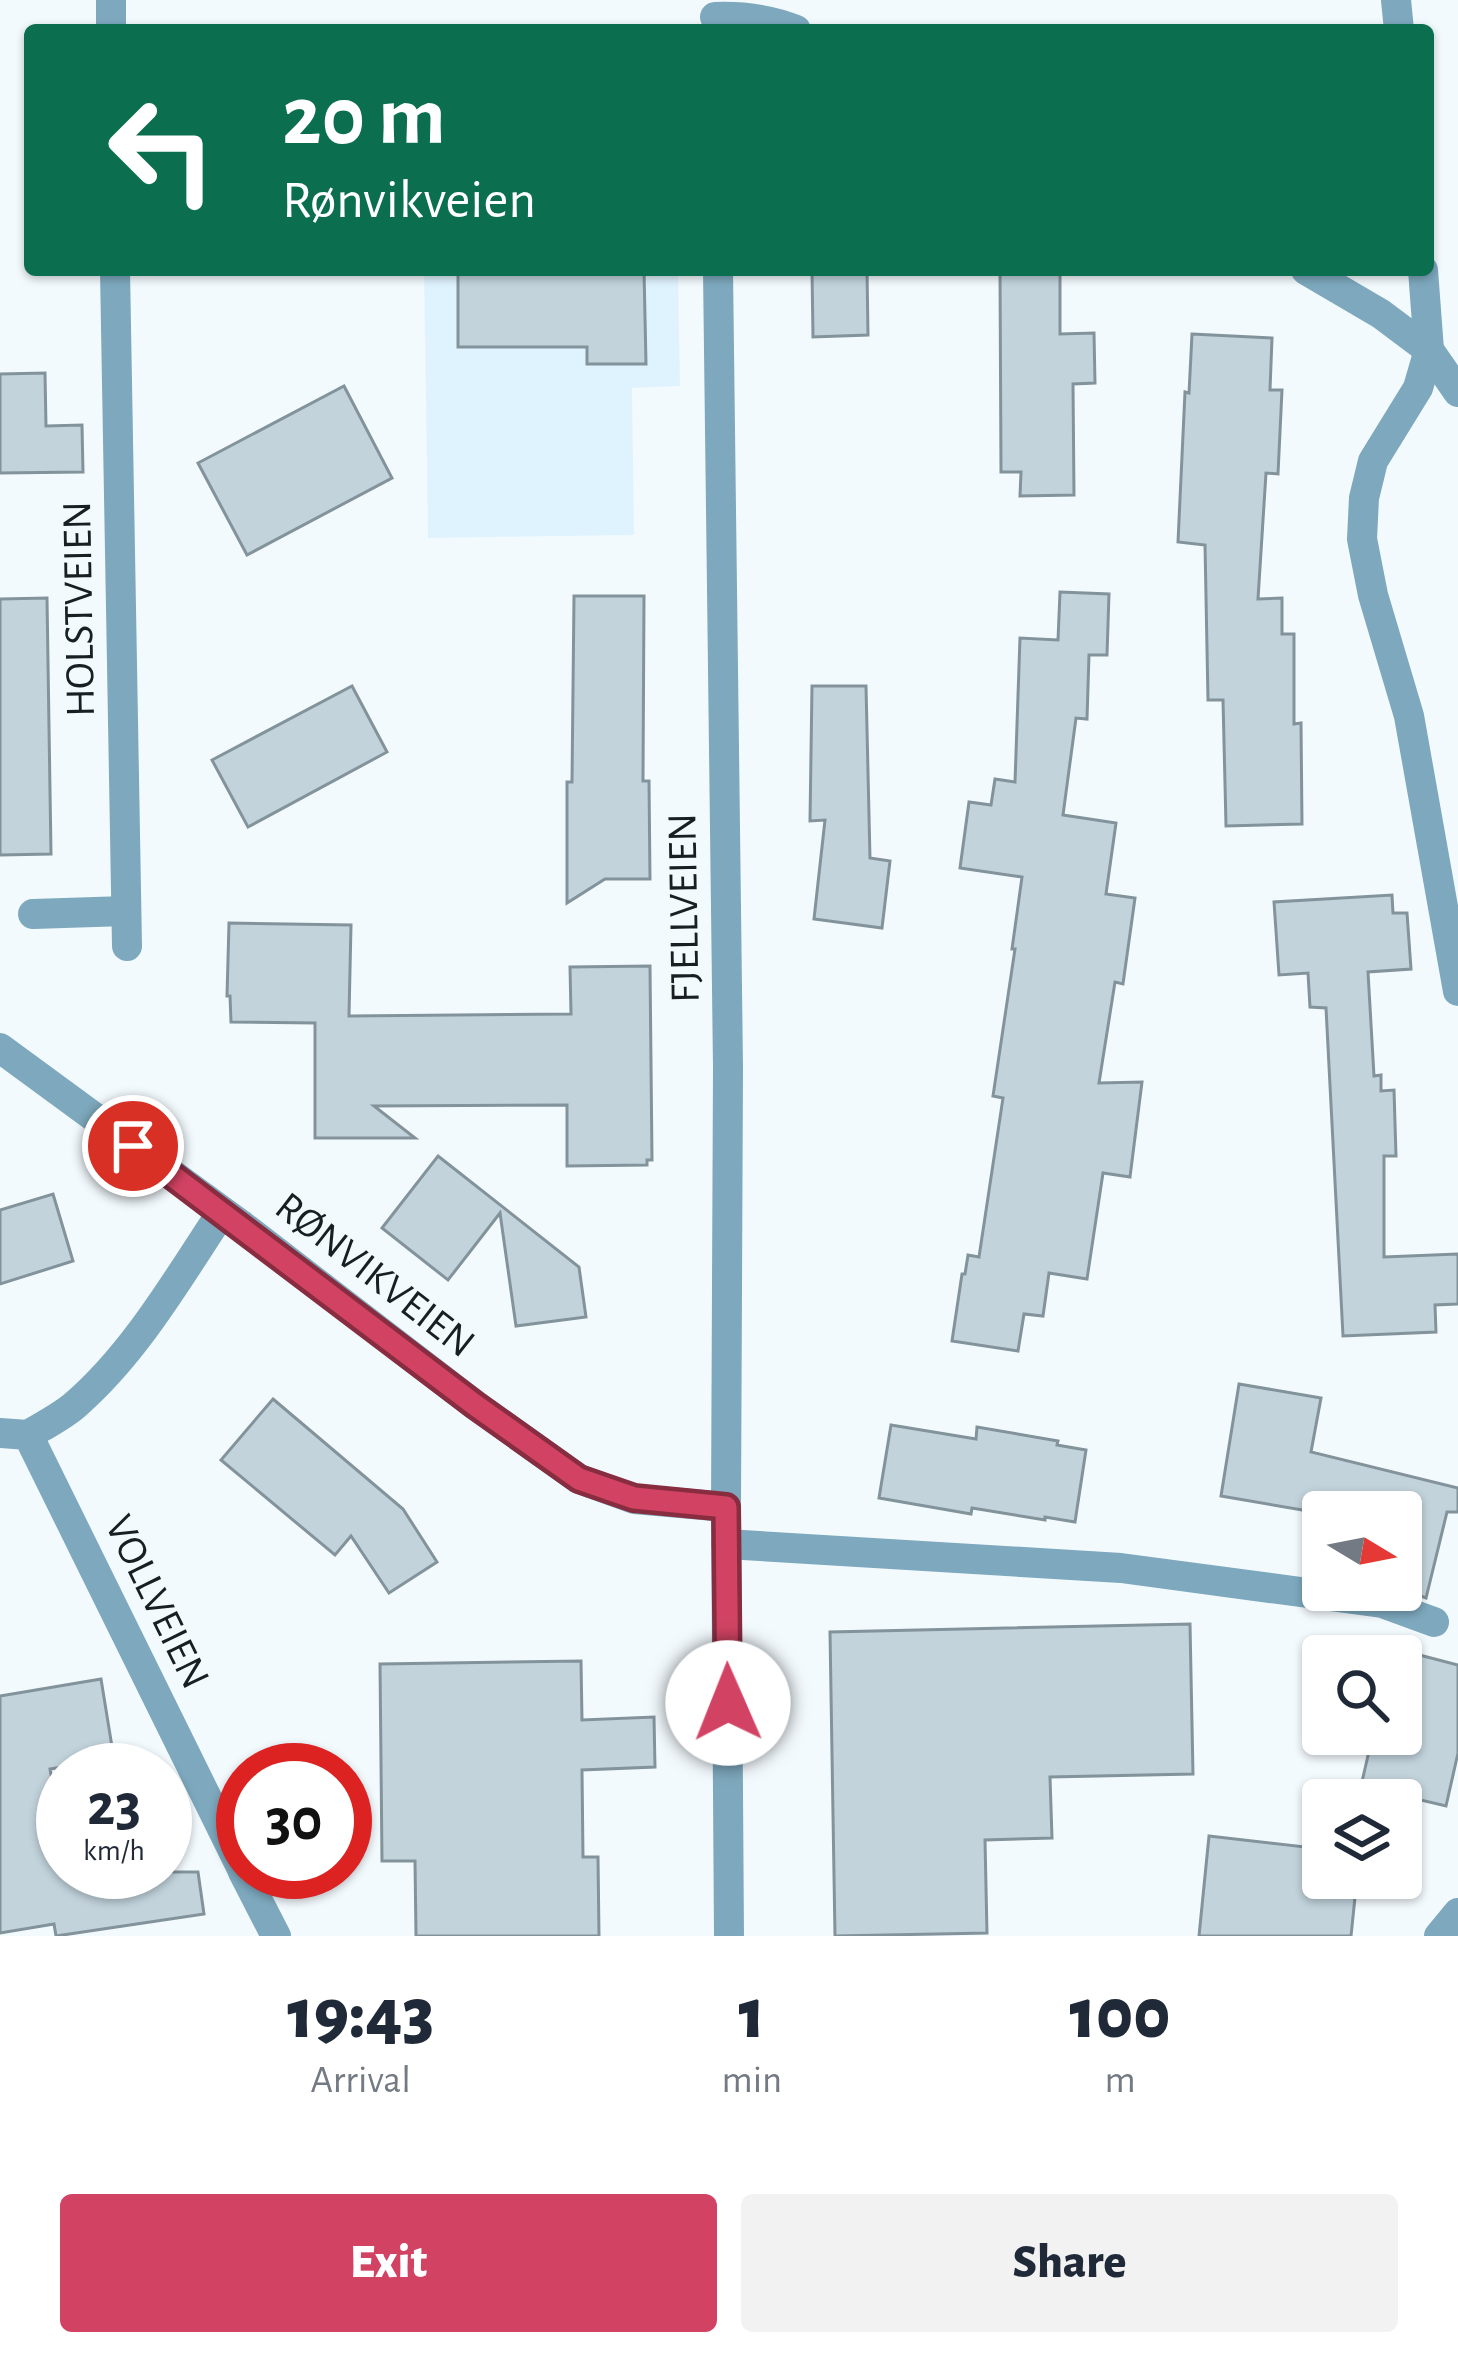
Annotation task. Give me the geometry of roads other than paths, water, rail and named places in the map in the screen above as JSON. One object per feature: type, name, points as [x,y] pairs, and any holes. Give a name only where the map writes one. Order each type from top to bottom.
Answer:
[{"type":"street","points":[[714,16],[782,24]]},
{"type":"street","name":"HOLSTVEIEN","points":[[116,276],[127,946]]},
{"type":"street","name":"FJELLVEIEN","points":[[718,276],[728,1068],[729,1936]]},
{"type":"street","points":[[1316,276],[1382,314],[1429,350],[1458,392]]},
{"type":"street","points":[[1423,276],[1429,350],[1418,388],[1373,461],[1364,498],[1362,539],[1373,596],[1409,716],[1458,991]]},
{"type":"street","points":[[33,914],[126,910]]},
{"type":"street","name":"RØNVIKVEIEN","points":[[0,1048],[579,1479],[634,1498],[726,1507]]},
{"type":"street","name":"VOLLVEIEN","points":[[216,1820],[14,1434],[73,1407],[115,1363],[169,1297],[222,1212]]},
{"type":"street","points":[[726,1544],[1121,1568],[1382,1603],[1434,1622]]},
{"type":"street","name":"VOLLVEIEN","points":[[257,1899],[276,1936]]},
{"type":"street","points":[[1438,1936],[1458,1913]]}]
